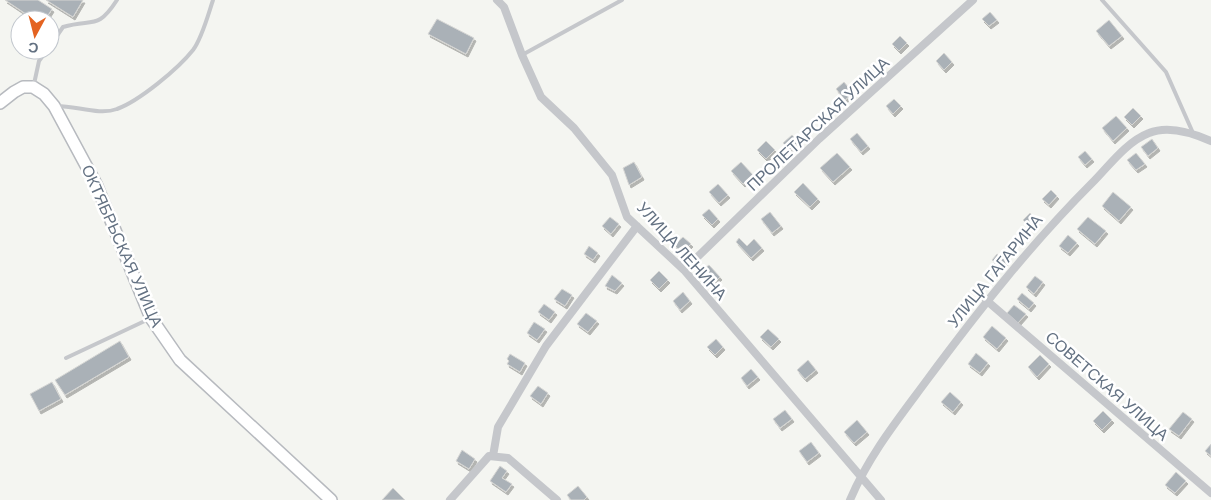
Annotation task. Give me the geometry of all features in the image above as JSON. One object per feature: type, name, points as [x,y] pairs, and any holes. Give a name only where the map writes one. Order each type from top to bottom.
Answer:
[{"type":"street","name":"УЛИЦА ЛЕНИНА","points":[[497,0],[504,7],[522,55],[541,97],[574,128],[612,174],[627,217],[684,270],[880,500]]},
{"type":"street","name":"ПРОЛЕТАРСКАЯ УЛИЦА","points":[[684,270],[819,139],[973,0]]},
{"type":"street","points":[[0,103],[23,87],[33,87]]},
{"type":"street","name":"ОКТЯБРЬСКАЯ УЛИЦА","points":[[33,87],[44,94],[54,106],[96,184],[151,318],[180,360],[331,500]]},
{"type":"street","name":"УЛИЦА ГАГАРИНА","points":[[850,500],[860,476],[873,453],[986,300],[1052,222],[1133,142],[1150,133],[1186,132],[1211,141]]},
{"type":"street","points":[[494,456],[498,427],[546,346],[637,226]]},
{"type":"street","name":"СОВЕТСКАЯ УЛИЦА","points":[[986,300],[1211,493]]},
{"type":"street","points":[[450,500],[489,456],[508,458],[557,500]]},
{"type":"lane","points":[[60,31],[63,27],[99,22],[109,13],[117,0]]},
{"type":"lane","points":[[54,106],[116,110],[156,86],[194,49],[213,0]]},
{"type":"lane","points":[[522,55],[622,0]]},
{"type":"lane","points":[[1102,0],[1166,72],[1173,84],[1193,134]]},
{"type":"lane","points":[[33,87],[41,60]]},
{"type":"lane","points":[[66,358],[151,318]]},
{"type":"building","points":[[5,0],[38,0],[52,9],[51,10],[20,10]]},
{"type":"building","points":[[46,0],[83,0],[73,17]]},
{"type":"building","points":[[990,12],[997,20],[989,26],[982,19]]},
{"type":"building","points":[[437,19],[474,38],[466,54],[428,34]]},
{"type":"building","points":[[1109,20],[1122,36],[1109,46],[1096,31]]},
{"type":"building","points":[[900,36],[907,43],[899,51],[892,44]]},
{"type":"building","points":[[944,53],[952,62],[944,70],[936,61]]},
{"type":"building","points":[[844,82],[853,93],[845,100],[836,89]]},
{"type":"building","points":[[894,99],[901,106],[893,114],[886,106]]},
{"type":"building","points":[[1133,108],[1141,116],[1132,125],[1124,117]]},
{"type":"building","points":[[1116,116],[1127,128],[1113,141],[1102,128]]},
{"type":"building","points":[[857,133],[868,146],[861,152],[850,139]]},
{"type":"building","points":[[792,135],[799,142],[790,150],[783,143]]},
{"type":"building","points":[[1152,139],[1158,148],[1148,156],[1141,147]]},
{"type":"building","points":[[766,141],[775,150],[766,159],[757,150]]},
{"type":"building","points":[[1085,151],[1092,159],[1085,165],[1078,157]]},
{"type":"building","points":[[837,153],[850,167],[833,182],[820,168]]},
{"type":"building","points":[[1136,153],[1145,164],[1136,170],[1127,160]]},
{"type":"building","points":[[634,162],[642,177],[629,185],[623,168]]},
{"type":"building","points":[[741,162],[753,175],[743,184],[731,171]]},
{"type":"building","points":[[803,183],[818,199],[810,207],[794,192]]},
{"type":"building","points":[[718,184],[728,195],[719,203],[709,192]]},
{"type":"building","points":[[1051,190],[1057,196],[1049,205],[1042,199]]},
{"type":"building","points":[[1113,192],[1131,207],[1119,221],[1102,206]]},
{"type":"building","points":[[709,209],[718,219],[712,225],[702,215]]},
{"type":"building","points":[[770,212],[781,226],[772,233],[761,219]]},
{"type":"building","points":[[1030,213],[1036,219],[1029,226],[1023,220]]},
{"type":"building","points":[[610,217],[619,224],[611,234],[602,226]]},
{"type":"building","points":[[1088,217],[1106,231],[1095,244],[1077,229]]},
{"type":"building","points":[[1068,235],[1077,243],[1068,253],[1059,246]]},
{"type":"building","points":[[683,237],[691,244],[682,253],[674,245]]},
{"type":"building","points":[[739,238],[747,246],[754,239],[762,248],[751,258],[736,242]]},
{"type":"building","points":[[589,246],[598,253],[593,260],[584,254]]},
{"type":"building","points":[[997,254],[1007,261],[1002,267],[992,260]]},
{"type":"building","points":[[709,265],[720,277],[713,284],[701,271]]},
{"type":"building","points":[[659,271],[668,280],[659,289],[650,280]]},
{"type":"building","points":[[612,275],[622,283],[615,291],[605,286]]},
{"type":"building","points":[[1035,276],[1043,282],[1034,294],[1026,287]]},
{"type":"building","points":[[562,289],[572,295],[565,306],[554,299]]},
{"type":"building","points":[[683,292],[690,301],[680,310],[673,301]]},
{"type":"building","points":[[1022,293],[1034,303],[1029,309],[1017,299]]},
{"type":"building","points":[[544,304],[555,312],[549,320],[538,312]]},
{"type":"building","points":[[1014,305],[1026,314],[1018,323],[1007,313]]},
{"type":"building","points":[[586,313],[597,321],[588,332],[577,324]]},
{"type":"building","points":[[534,322],[545,329],[537,340],[527,333]]},
{"type":"building","points":[[992,326],[1006,338],[997,349],[983,337]]},
{"type":"building","points":[[768,329],[779,339],[771,347],[760,337]]},
{"type":"building","points":[[716,339],[723,347],[715,355],[707,347]]},
{"type":"building","points":[[120,341],[129,357],[65,395],[55,380]]},
{"type":"building","points":[[976,353],[988,363],[980,373],[968,364]]},
{"type":"building","points":[[510,354],[525,363],[520,372],[507,364]]},
{"type":"building","points":[[1040,355],[1049,364],[1037,377],[1028,367]]},
{"type":"building","points":[[808,360],[816,370],[805,379],[797,370]]},
{"type":"building","points":[[751,369],[758,377],[747,386],[741,378]]},
{"type":"building","points":[[52,382],[61,399],[39,411],[30,394]]},
{"type":"building","points":[[538,386],[548,393],[541,404],[530,396]]},
{"type":"building","points":[[950,392],[961,402],[953,412],[941,402]]},
{"type":"building","points":[[785,410],[792,419],[780,428],[773,419]]},
{"type":"building","points":[[1103,411],[1112,420],[1102,430],[1093,421]]},
{"type":"building","points":[[1183,412],[1192,419],[1179,436],[1169,429]]},
{"type":"building","points":[[857,420],[867,432],[854,443],[844,432]]},
{"type":"building","points":[[811,442],[819,453],[807,462],[799,451]]},
{"type":"building","points":[[1211,444],[1211,456],[1205,451]]},
{"type":"building","points":[[462,450],[475,459],[469,469],[456,461]]},
{"type":"building","points":[[500,466],[507,471],[502,478],[512,484],[506,492],[490,481]]},
{"type":"building","points":[[1176,472],[1186,481],[1175,493],[1165,485]]},
{"type":"building","points":[[578,486],[587,497],[584,500],[571,500],[567,495]]},
{"type":"building","points":[[393,488],[405,500],[382,500]]}]
